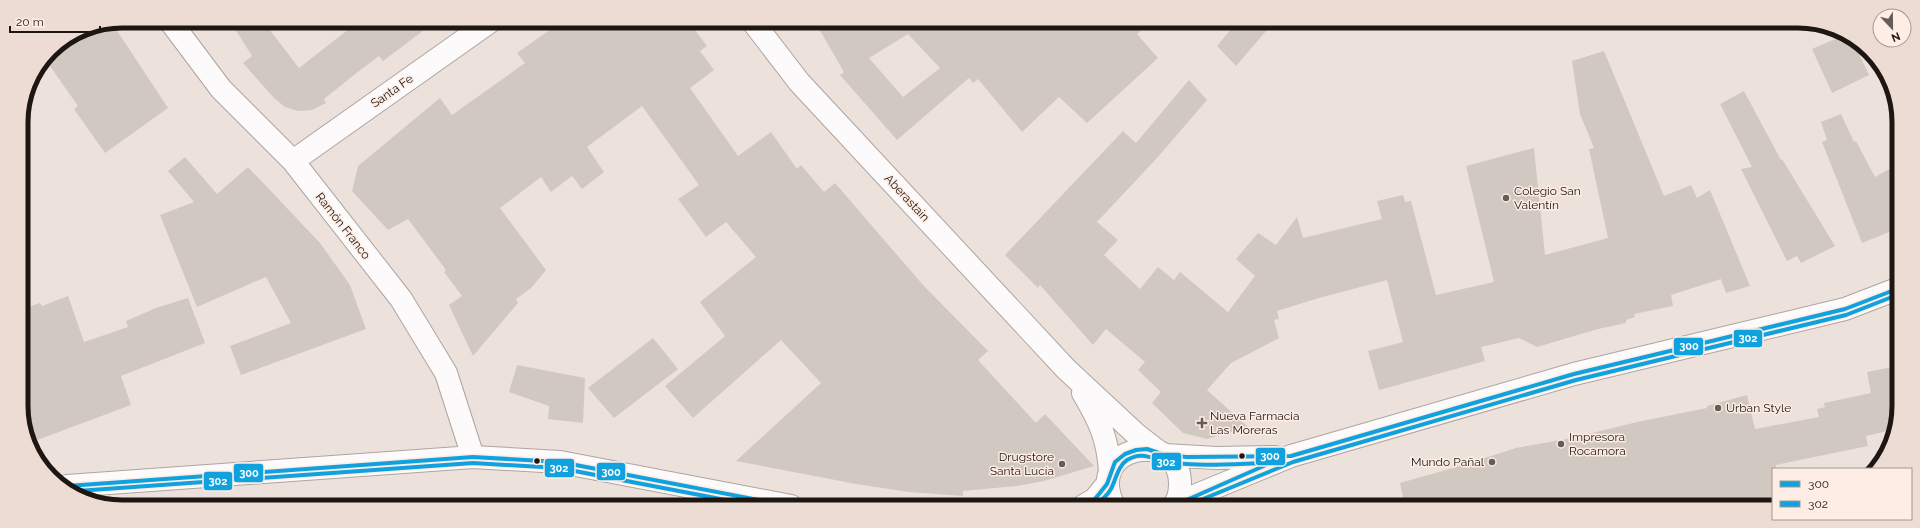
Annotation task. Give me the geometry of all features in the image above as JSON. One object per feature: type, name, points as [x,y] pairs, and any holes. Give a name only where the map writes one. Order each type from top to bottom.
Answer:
[{"type":"street","name":"Ramón Franco","points":[[175,28],[221,89],[293,161],[400,299],[446,373],[473,457]]},
{"type":"street","name":"Santa Fe","points":[[293,161],[481,28]]},
{"type":"street","name":"Aberastain","points":[[758,28],[799,82],[1066,369],[1138,435],[1177,468],[1180,480],[1180,492],[1176,500]]},
{"type":"street","points":[[1186,500],[1291,456],[1574,374],[1845,309],[1892,290]]},
{"type":"street","name":"Aberastain","points":[[1066,369],[1082,391],[1101,427],[1108,450],[1109,496],[1111,500]]},
{"type":"street","points":[[1092,500],[1095,498],[1108,478],[1115,462],[1125,454],[1136,450],[1147,449],[1162,454],[1216,458],[1291,456]]},
{"type":"street","points":[[73,486],[473,457],[560,462],[760,500]]},
{"type":"building","points":[[234,28],[268,28],[299,68],[350,28],[427,28],[383,61],[379,56],[324,99],[326,103],[312,110],[298,111],[285,107],[274,98],[243,63],[252,56]]},
{"type":"building","points":[[552,28],[694,28],[707,46],[700,51],[714,70],[690,88],[738,156],[771,132],[797,169],[801,165],[824,192],[835,183],[923,285],[988,351],[978,360],[1036,423],[1045,414],[1094,466],[1044,481],[1017,486],[963,491],[963,496],[909,492],[856,484],[736,461],[821,383],[781,340],[693,418],[665,386],[725,336],[700,302],[756,257],[726,222],[706,237],[678,199],[699,185],[642,106],[587,147],[604,172],[582,189],[572,176],[551,192],[541,177],[500,208],[546,270],[531,288],[516,299],[518,303],[473,356],[449,305],[462,296],[444,272],[446,270],[408,219],[388,230],[352,191],[358,166],[440,98],[452,115],[525,63],[517,53]]},
{"type":"building","points":[[818,28],[1144,28],[1137,34],[1158,58],[1087,123],[1059,97],[1022,132],[978,79],[973,83],[969,78],[897,140],[840,75],[844,72]],"holes":[[[908,34],[940,68],[903,97],[869,58]]]},
{"type":"building","points":[[1232,28],[1269,28],[1236,66],[1217,46]]},
{"type":"building","points":[[116,29],[168,108],[105,153],[74,109],[78,106],[49,64],[60,51],[86,35],[98,31]]},
{"type":"building","points":[[1839,37],[1857,50],[1869,75],[1832,93],[1812,49]]},
{"type":"building","points":[[1604,51],[1664,196],[1691,185],[1697,198],[1710,190],[1750,286],[1726,293],[1721,279],[1671,295],[1673,306],[1634,314],[1635,317],[1626,320],[1626,323],[1598,329],[1537,347],[1519,338],[1481,347],[1485,361],[1379,390],[1368,351],[1403,342],[1387,280],[1319,298],[1277,311],[1279,319],[1274,320],[1279,338],[1231,363],[1207,390],[1248,427],[1207,439],[1183,433],[1152,403],[1161,392],[1138,370],[1145,362],[1106,329],[1093,345],[1040,285],[1038,288],[1005,255],[1123,131],[1136,143],[1189,80],[1207,100],[1157,158],[1097,222],[1118,240],[1104,255],[1140,289],[1158,267],[1174,280],[1180,272],[1228,312],[1255,276],[1236,259],[1258,233],[1276,245],[1297,217],[1303,238],[1382,219],[1377,201],[1403,195],[1405,202],[1411,201],[1436,295],[1494,282],[1466,166],[1534,148],[1545,255],[1608,238],[1589,149],[1594,148],[1580,114],[1572,61]]},
{"type":"building","points":[[1744,91],[1781,160],[1782,159],[1835,246],[1801,263],[1797,256],[1787,261],[1741,169],[1752,167],[1720,104]]},
{"type":"building","points":[[1841,114],[1854,142],[1856,141],[1875,177],[1892,168],[1892,231],[1862,243],[1822,142],[1827,140],[1821,122]]},
{"type":"building","points":[[185,157],[217,194],[248,167],[320,243],[350,285],[366,329],[241,375],[230,346],[291,323],[266,277],[197,307],[160,215],[194,202],[168,171]]},
{"type":"building","points":[[68,296],[84,342],[128,327],[126,321],[156,308],[188,298],[205,343],[121,376],[131,405],[35,441],[30,424],[28,406],[28,307],[40,303],[42,306]]},
{"type":"building","points":[[653,338],[678,369],[614,418],[588,388]]},
{"type":"building","points":[[517,365],[585,378],[583,423],[548,419],[549,406],[509,392]]},
{"type":"building","points":[[1892,367],[1892,412],[1889,431],[1866,436],[1868,446],[1776,465],[1776,468],[1772,468],[1772,500],[1404,500],[1400,483],[1516,448],[1572,438],[1637,422],[1707,408],[1707,406],[1747,395],[1755,429],[1819,417],[1817,409],[1825,407],[1824,403],[1871,393],[1867,372]]},
{"type":"transit line","name":"300","points":[[1093,500],[1107,484],[1115,462],[1125,454],[1136,450],[1147,449],[1165,455],[1187,457],[1291,456],[1574,374],[1845,309],[1892,291]]},
{"type":"transit line","name":"302","points":[[1201,500],[1293,462],[1576,380],[1846,315],[1892,297]]},
{"type":"transit line","name":"302","points":[[1102,500],[1109,492],[1121,466],[1133,457],[1148,456],[1163,461],[1180,464],[1216,465],[1265,463]]},
{"type":"transit line","name":"300","points":[[73,486],[473,457],[560,462],[759,500]]},
{"type":"transit line","name":"302","points":[[82,491],[473,463],[559,468],[726,500]]},
{"type":"transit line","name":"300","points":[[1187,500],[1266,465]]},
{"type":"place","name":"Colegio San Valentín","points":[[1506,198]]},
{"type":"place","name":"Urban Style","points":[[1718,408]]},
{"type":"place","name":"Nueva Farmacia Las Moreras","points":[[1202,423]]},
{"type":"place","name":"Impresora Rocamora","points":[[1561,444]]},
{"type":"place","name":"Mundo Pañal","points":[[1492,462]]},
{"type":"place","name":"Drugstore Santa Lucía","points":[[1062,464]]}]
